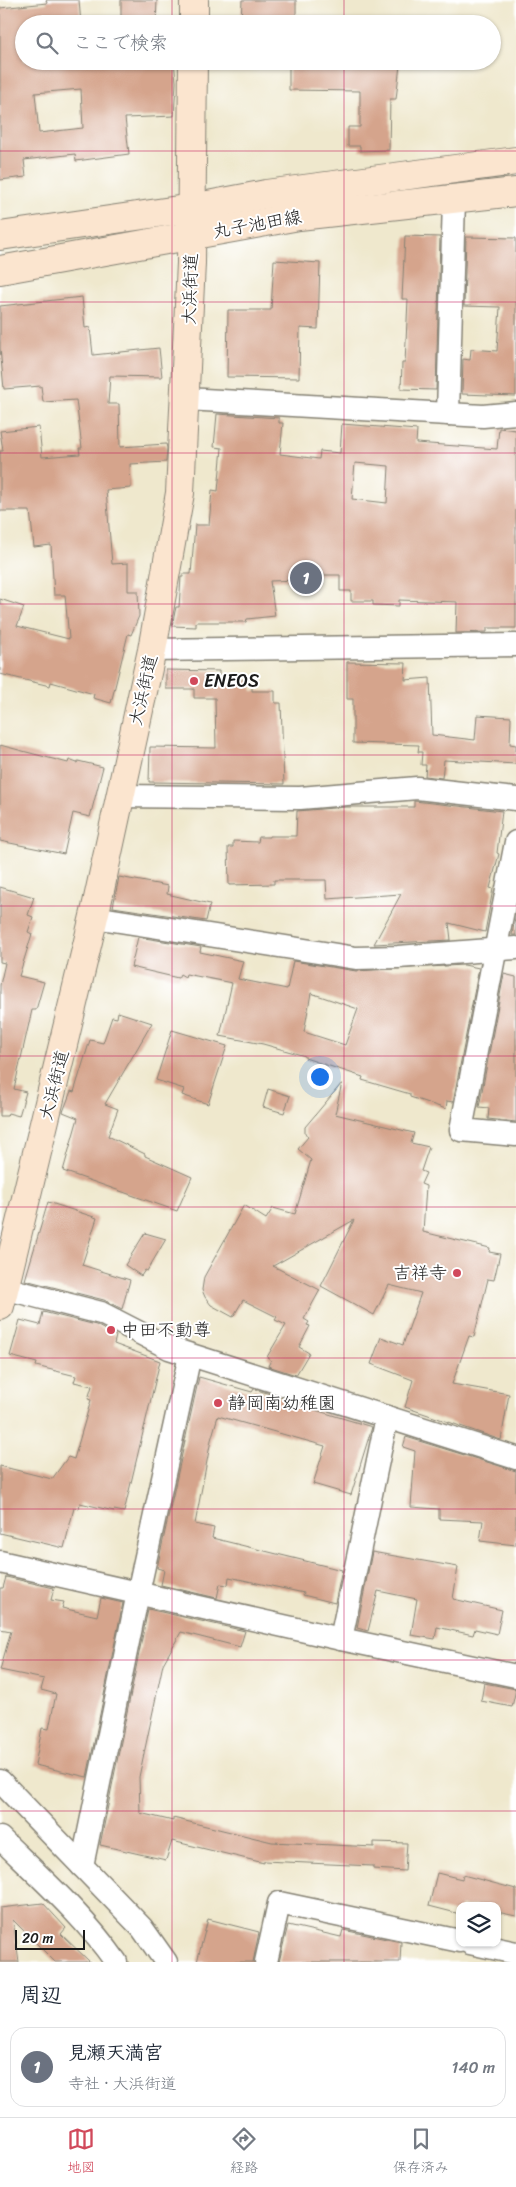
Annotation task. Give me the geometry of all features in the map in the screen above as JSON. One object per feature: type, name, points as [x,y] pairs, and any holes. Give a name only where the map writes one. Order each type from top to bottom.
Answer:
[{"type":"street","points":[[194,0],[194,15]]},
{"type":"street","name":"大浜街道","points":[[2,1294],[94,917],[152,650],[180,493],[186,399],[192,236],[193,70]]},
{"type":"street","name":"丸子池田線","points":[[0,236],[192,208],[266,194],[516,161]]},
{"type":"street","name":"丸子池田線","points":[[0,270],[299,216],[516,192]]},
{"type":"street","points":[[448,414],[454,199]]},
{"type":"street","points":[[186,399],[483,416],[516,413]]},
{"type":"street","points":[[152,650],[516,645]]},
{"type":"street","points":[[119,796],[300,798],[418,788],[516,799]]},
{"type":"street","points":[[516,842],[506,949],[461,1130],[516,1135]]},
{"type":"street","points":[[94,917],[356,958],[398,957],[506,949]]},
{"type":"street","points":[[2,1294],[101,1313],[169,1348],[516,1458]]},
{"type":"street","points":[[82,1866],[138,1593],[190,1355]]},
{"type":"street","points":[[341,1639],[387,1417]]},
{"type":"street","points":[[0,1562],[341,1639],[516,1676]]},
{"type":"street","points":[[0,1781],[142,1928],[166,1962]]},
{"type":"street","points":[[0,1838],[61,1898],[107,1948],[116,1962]]},
{"type":"street","points":[[266,1962],[278,1903],[456,1940]]},
{"type":"street","points":[[488,1947],[516,1953]]},
{"type":"building","points":[[46,0],[79,0],[80,15],[15,15],[15,70],[175,70],[174,116],[125,118],[129,154],[76,161],[75,154],[24,160],[26,177],[0,180],[0,8],[47,3]],"holes":[[[81,89],[83,128],[39,133],[35,93]]]},
{"type":"building","points":[[121,0],[157,0],[156,15],[121,15]]},
{"type":"building","points":[[242,0],[296,0],[296,15],[241,15]]},
{"type":"building","points":[[289,70],[399,70],[396,99],[390,99],[389,150],[360,151],[360,146],[348,146],[348,127],[360,127],[360,91],[289,90]]},
{"type":"building","points":[[405,236],[440,237],[436,390],[401,389],[402,363],[405,363],[408,299],[402,299]]},
{"type":"building","points":[[466,237],[516,238],[516,396],[462,394],[463,359],[470,360],[471,349],[497,351],[500,307],[464,306]]},
{"type":"building","points":[[274,260],[320,263],[318,329],[300,328],[299,378],[227,377],[228,310],[271,310]]},
{"type":"building","points":[[82,297],[85,328],[90,327],[93,355],[159,348],[162,377],[110,376],[108,404],[119,404],[120,447],[166,444],[167,448],[166,462],[130,464],[131,488],[106,490],[112,564],[128,563],[128,591],[138,591],[139,616],[131,635],[128,634],[111,703],[93,698],[94,694],[51,682],[50,686],[0,674],[0,599],[24,607],[17,626],[69,639],[65,595],[54,595],[51,545],[34,547],[30,511],[0,511],[0,451],[3,451],[0,431],[39,427],[42,457],[80,454],[79,448],[82,448],[76,400],[43,402],[41,386],[4,389],[0,348],[0,306]]},
{"type":"building","points":[[217,414],[279,418],[279,423],[283,423],[280,454],[319,459],[320,451],[340,453],[342,424],[417,430],[416,443],[497,449],[499,428],[516,430],[516,628],[487,628],[487,632],[456,633],[457,602],[399,600],[399,606],[373,605],[373,601],[351,601],[351,591],[340,591],[340,575],[299,575],[299,580],[270,581],[275,616],[247,619],[246,622],[196,622],[196,627],[172,626],[176,607],[179,607],[181,577],[183,577],[183,574],[191,574],[195,525],[209,525],[212,490],[218,491],[222,448],[214,447]],"holes":[[[355,463],[389,466],[387,503],[352,499]]]},
{"type":"building","points":[[347,662],[406,663],[405,680],[430,678],[432,735],[475,740],[477,715],[511,717],[510,744],[516,745],[516,764],[444,760],[442,778],[425,776],[426,765],[421,765],[422,752],[418,752],[419,745],[353,743],[353,699],[347,699]]},
{"type":"building","points":[[166,670],[219,671],[219,680],[252,680],[252,691],[275,691],[275,703],[281,703],[284,784],[149,782],[150,747],[216,748],[215,698],[194,698],[194,689],[166,689]]},
{"type":"building","points":[[0,745],[68,763],[69,760],[77,763],[78,761],[103,767],[90,817],[73,813],[64,854],[0,841]]},
{"type":"building","points":[[414,801],[502,811],[497,853],[499,854],[490,888],[493,889],[485,932],[449,923],[451,940],[374,944],[401,894],[327,899],[326,880],[274,880],[274,884],[229,885],[228,847],[233,847],[233,841],[258,842],[259,837],[296,836],[297,811],[346,807],[414,807]]},
{"type":"building","points":[[119,877],[168,886],[167,894],[210,904],[206,921],[113,907]]},
{"type":"building","points":[[0,887],[34,897],[28,915],[33,917],[28,932],[32,934],[19,976],[44,982],[36,1010],[32,1010],[14,1089],[26,1092],[19,1116],[8,1113],[7,1116],[0,1116],[0,985],[5,963],[0,962]]},
{"type":"building","points":[[516,912],[516,935],[512,935]]},
{"type":"building","points":[[138,937],[201,947],[200,952],[243,961],[238,979],[287,989],[293,961],[356,971],[464,965],[479,968],[453,1102],[447,1101],[446,1109],[410,1097],[410,1094],[362,1080],[363,1077],[305,1058],[305,1056],[263,1044],[220,1036],[232,983],[186,974],[185,977],[180,974],[178,978],[131,967]],"holes":[[[311,993],[358,1009],[345,1045],[304,1032]]]},
{"type":"building","points":[[504,974],[516,977],[516,1122],[488,1119],[489,1108],[479,1107]]},
{"type":"building","points":[[118,1012],[152,1023],[105,1104],[118,1109],[108,1136],[145,1154],[145,1156],[192,1177],[177,1211],[63,1171],[78,1118],[63,1112],[71,1091],[74,1092],[90,1040],[103,1043],[112,1017],[117,1018]]},
{"type":"building","points":[[172,1030],[227,1046],[208,1104],[182,1095],[184,1089],[156,1080]]},
{"type":"building","points":[[342,1083],[335,1114],[414,1133],[411,1143],[429,1147],[421,1171],[426,1173],[421,1184],[426,1186],[423,1232],[490,1248],[489,1252],[500,1254],[494,1280],[488,1279],[474,1337],[469,1336],[452,1384],[509,1394],[501,1440],[405,1407],[413,1380],[371,1364],[381,1337],[403,1345],[421,1293],[389,1285],[374,1315],[321,1286],[354,1220],[273,1266],[320,1290],[304,1319],[309,1322],[307,1325],[310,1326],[299,1347],[309,1353],[296,1375],[268,1366],[271,1360],[267,1357],[286,1325],[275,1320],[277,1317],[243,1300],[233,1317],[211,1305],[205,1297],[202,1290],[204,1277],[244,1205],[266,1219],[273,1208],[295,1214],[311,1160],[298,1149],[308,1137],[305,1133],[305,1127]]},
{"type":"building","points":[[268,1089],[290,1096],[284,1113],[263,1107]]},
{"type":"building","points":[[48,1202],[97,1218],[82,1265],[130,1280],[122,1309],[104,1300],[25,1280]]},
{"type":"building","points":[[145,1233],[166,1239],[147,1271],[145,1270],[141,1276],[125,1265]]},
{"type":"building","points":[[43,1312],[96,1325],[116,1336],[114,1344],[160,1361],[124,1512],[80,1503],[79,1509],[74,1508],[64,1548],[0,1533],[0,1466],[52,1479],[68,1457],[74,1459],[91,1400],[88,1399],[92,1386],[74,1382],[76,1376],[36,1366],[37,1363],[10,1356],[20,1320],[40,1325]]},
{"type":"building","points":[[199,1377],[252,1392],[254,1389],[283,1398],[282,1400],[372,1427],[351,1495],[313,1484],[325,1446],[218,1416],[211,1440],[195,1524],[214,1528],[212,1538],[342,1570],[335,1603],[303,1595],[304,1593],[229,1577],[228,1585],[220,1584],[217,1598],[161,1585],[164,1570],[157,1568]]},
{"type":"building","points":[[406,1437],[516,1471],[516,1545],[480,1541],[483,1521],[439,1519],[439,1509],[411,1507],[415,1451],[403,1447]]},
{"type":"building","points":[[372,1552],[458,1567],[453,1599],[502,1610],[497,1634],[475,1629],[473,1635],[437,1627],[435,1639],[411,1635],[417,1599],[378,1591],[368,1631],[357,1628]]},
{"type":"building","points":[[6,1577],[54,1588],[51,1600],[64,1602],[62,1608],[97,1616],[101,1598],[123,1603],[87,1777],[35,1765],[42,1728],[49,1729],[56,1694],[41,1690],[44,1679],[0,1670],[11,1631],[0,1629],[0,1588],[3,1588]]},
{"type":"building","points":[[148,1609],[245,1631],[240,1647],[181,1632],[163,1664],[139,1777],[140,1813],[173,1821],[173,1818],[272,1842],[374,1847],[374,1842],[407,1843],[405,1871],[373,1869],[373,1866],[264,1861],[264,1863],[172,1841],[166,1860],[100,1845]]},
{"type":"building","points":[[484,1683],[516,1689],[512,1707],[481,1701]]},
{"type":"building","points":[[437,1873],[462,1879],[463,1875],[516,1889],[516,1916],[501,1913],[501,1902],[456,1902],[456,1913],[429,1906]]},
{"type":"building","points":[[43,1903],[66,1928],[61,1934],[90,1962],[55,1962],[13,1920],[19,1962],[0,1962],[0,1908]]},
{"type":"building","points":[[208,1919],[259,1932],[253,1962],[197,1962]]},
{"type":"building","points":[[288,1925],[341,1937],[343,1930],[401,1942],[400,1962],[279,1962]]},
{"type":"place","name":"見瀬天満宮","points":[[306,578]]},
{"type":"place","name":"ENEOS","points":[[194,681]]},
{"type":"place","name":"吉祥寺","points":[[457,1273]]},
{"type":"place","name":"中田不動尊","points":[[111,1330]]},
{"type":"place","name":"静岡南幼稚園","points":[[218,1403]]}]
